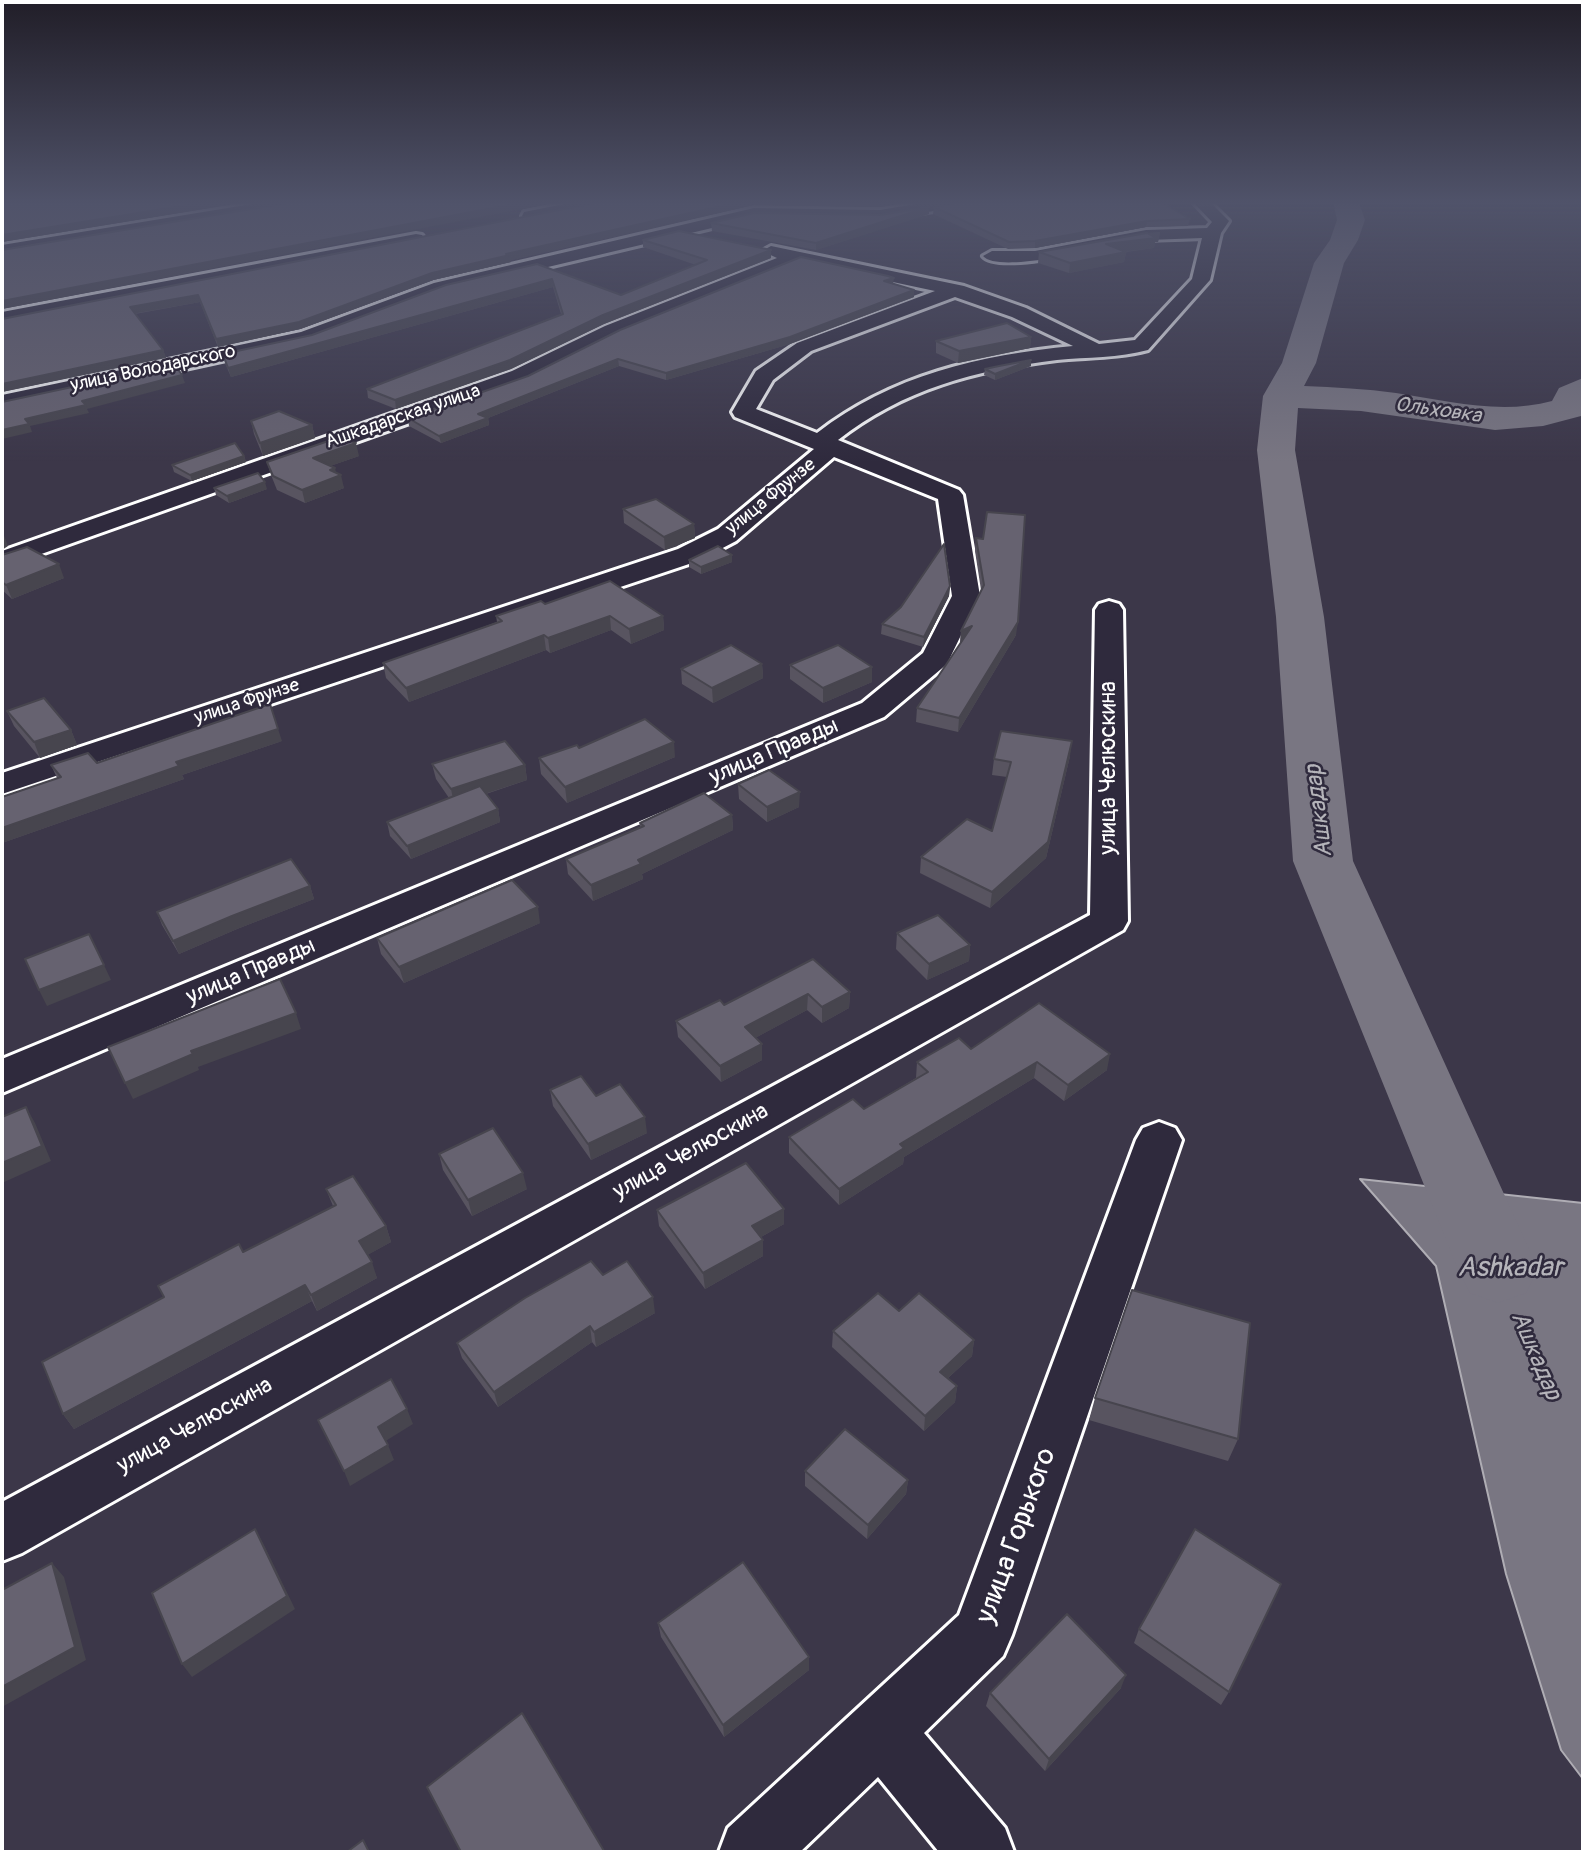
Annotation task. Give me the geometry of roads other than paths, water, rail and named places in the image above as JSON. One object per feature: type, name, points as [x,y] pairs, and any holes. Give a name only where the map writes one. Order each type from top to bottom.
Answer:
[{"type":"street","points":[[2,318],[155,289]]},
{"type":"street","name":"улица Володарского","points":[[2,402],[306,337],[437,289]]},
{"type":"street","name":"Ашкадарская улица","points":[[2,560],[520,376],[612,330],[716,289]]},
{"type":"street","points":[[950,289],[1070,335],[1095,350]]},
{"type":"street","name":"улица Фрунзе","points":[[2,783],[688,555],[727,535],[830,448],[825,438],[837,426],[894,393],[934,377],[1005,361],[1141,346],[1193,289]]},
{"type":"street","name":"улица Правды","points":[[2,1077],[873,710],[936,658],[966,596],[950,495],[743,411],[764,376],[804,347],[957,290]]},
{"type":"street","name":"улица Челюскина","points":[[2,1534],[1109,920],[1109,610]]},
{"type":"street","name":"улица Горького","points":[[752,1852],[982,1635],[1160,1140]]},
{"type":"street","points":[[881,1730],[981,1852]]},
{"type":"water","name":"Ashkadar","points":[[1360,1179],[1583,1203],[1583,1779],[1561,1750],[1506,1574],[1436,1266]]},
{"type":"waterway","name":"Ашкадар","points":[[1281,396],[1299,363],[1321,289]]},
{"type":"waterway","name":"Ольховка","points":[[1281,396],[1361,400],[1470,416],[1519,418],[1568,408],[1572,396],[1583,389]]},
{"type":"waterway","name":"Ашкадар","points":[[1281,396],[1276,450],[1300,617],[1323,861],[1498,1269]]}]
